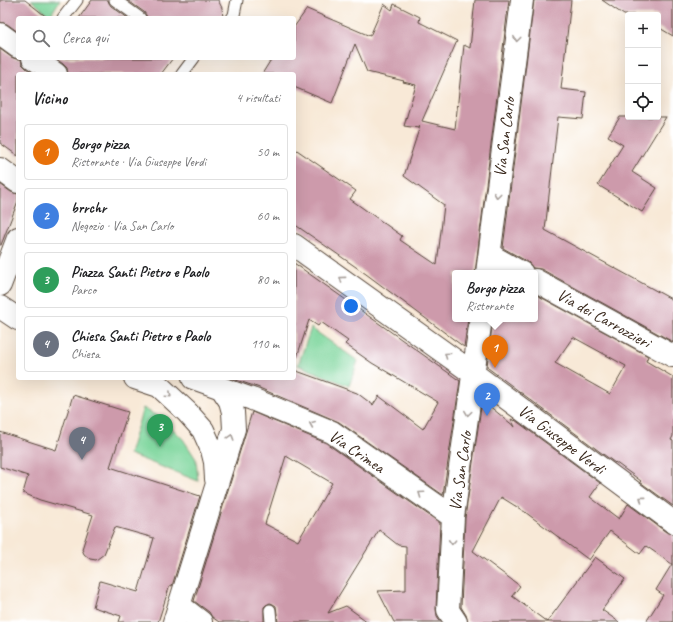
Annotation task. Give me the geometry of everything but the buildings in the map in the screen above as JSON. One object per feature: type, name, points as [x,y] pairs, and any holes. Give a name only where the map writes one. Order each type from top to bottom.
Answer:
[{"type":"street","name":"Via San Carlo","points":[[488,264],[522,0]]},
{"type":"street","points":[[0,34],[16,46]]},
{"type":"street","points":[[36,60],[53,72]]},
{"type":"street","points":[[0,169],[16,181]]},
{"type":"street","points":[[0,285],[16,243]]},
{"type":"street","name":"Via Giuseppe Verdi","points":[[296,246],[474,374],[673,522]]},
{"type":"street","points":[[488,264],[511,270]]},
{"type":"street","name":"Via dei Carrozzieri","points":[[538,282],[673,356]]},
{"type":"street","points":[[0,307],[16,318]]},
{"type":"street","name":"Via San Carlo","points":[[456,622],[448,610],[453,517],[481,322]]},
{"type":"street","points":[[141,380],[159,386],[187,412],[203,430],[212,450],[215,462],[216,488]]},
{"type":"street","name":"Via Crimea","points":[[198,380],[252,399],[332,432],[453,517]]},
{"type":"street","points":[[201,622],[177,614],[234,429],[233,412],[230,401],[222,389]]},
{"type":"lane","points":[[64,16],[76,0]]},
{"type":"lane","points":[[115,0],[137,16]]},
{"type":"lane","points":[[233,16],[237,0]]},
{"type":"lane","points":[[184,72],[192,60]]},
{"type":"lane","points":[[270,610],[271,622]]},
{"type":"green space","points":[[31,0],[60,0],[50,16]]},
{"type":"green space","points":[[311,328],[358,361],[349,386],[298,365]]},
{"type":"green space","points":[[143,408],[164,420],[183,439],[196,459],[198,481],[129,454]]},
{"type":"place","name":"Borgo pizza","points":[[495,368]]},
{"type":"place","name":"brrchr","points":[[487,416]]},
{"type":"place","name":"Piazza Santi Pietro e Paolo","points":[[160,447]]},
{"type":"place","name":"Chiesa Santi Pietro e Paolo","points":[[82,460]]}]
